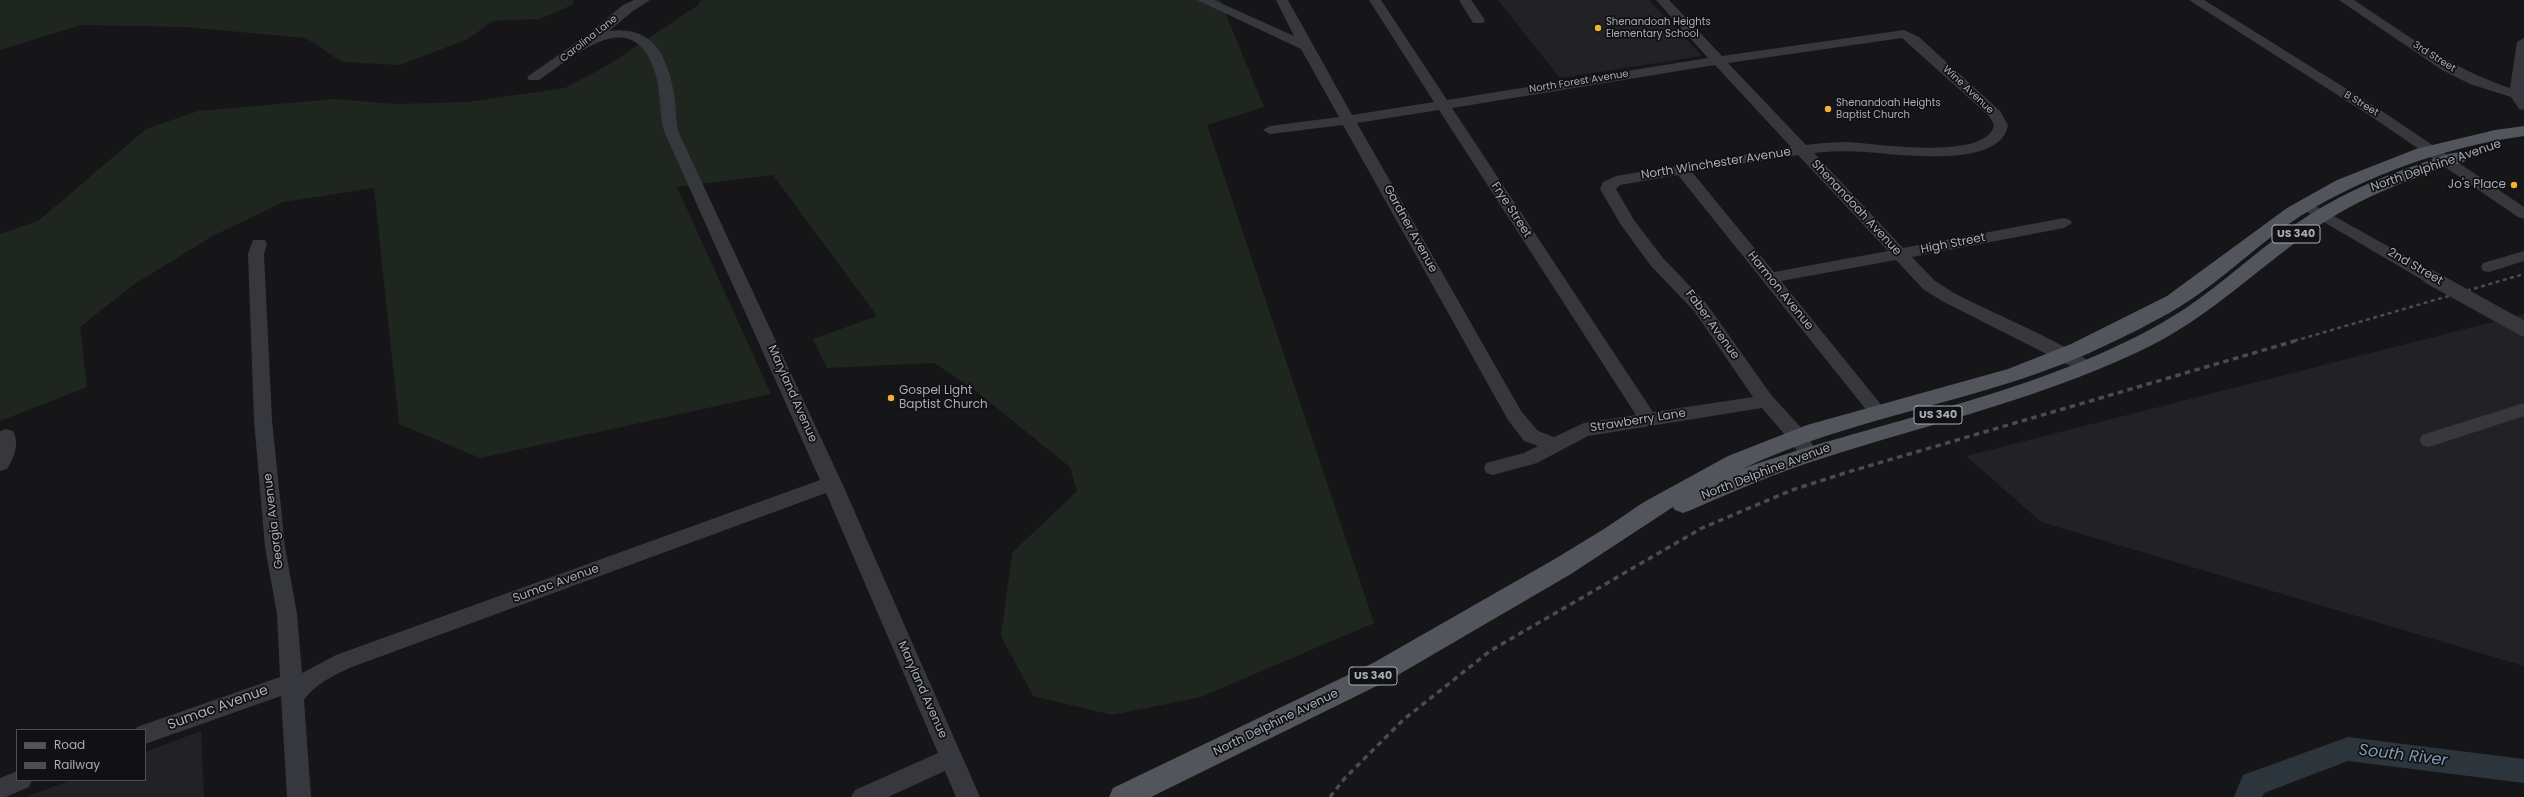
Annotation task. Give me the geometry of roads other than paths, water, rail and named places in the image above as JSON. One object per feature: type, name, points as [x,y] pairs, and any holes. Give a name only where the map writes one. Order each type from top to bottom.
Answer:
[{"type":"main road","name":"North Delphine Avenue","points":[[1123,797],[1382,671],[1613,536],[1804,446],[1878,412],[2015,374],[2066,354],[2135,322],[2174,301],[2305,205],[2374,171],[2439,155],[2504,143],[2524,133]]},
{"type":"main road","name":"North Delphine Avenue","points":[[1804,446],[1993,399],[2086,367],[2137,344],[2199,308],[2323,215],[2367,190],[2439,155]]},
{"type":"street","name":"Carolina Lane","points":[[534,77],[592,38],[628,8],[644,0]]},
{"type":"street","points":[[1203,0],[1306,46]]},
{"type":"street","name":"Gardner Avenue","points":[[1282,0],[1306,46],[1514,415],[1531,436],[1553,444]]},
{"type":"street","name":"Frye Street","points":[[1375,0],[1648,419]]},
{"type":"street","points":[[1465,0],[1478,20]]},
{"type":"street","name":"Shenandoah Avenue","points":[[1662,0],[1919,276],[1946,296],[2066,354],[2086,367]]},
{"type":"street","name":"B Street","points":[[2195,0],[2439,155],[2524,214]]},
{"type":"street","name":"3rd Street","points":[[2345,0],[2447,67],[2475,81],[2516,94]]},
{"type":"street","name":"Wine Avenue","points":[[1888,34],[1900,33],[1914,40],[1999,120],[2001,131],[1998,136],[1982,145],[1960,150]]},
{"type":"street","name":"Maryland Avenue","points":[[592,38],[613,34],[634,35],[647,42],[653,49],[667,94],[671,131],[832,483],[968,797]]},
{"type":"street","name":"North Forest Avenue","points":[[1270,130],[1349,120],[1888,34]]},
{"type":"street","points":[[2524,42],[2516,94],[2524,106]]},
{"type":"street","name":"North Winchester Avenue","points":[[1616,181],[1802,150],[1847,146],[1938,152],[1960,150]]},
{"type":"street","name":"Harmon Avenue","points":[[1682,170],[1878,412]]},
{"type":"street","name":"Faber Avenue","points":[[1616,181],[1611,182],[1608,189],[1627,222],[1657,262],[1700,307],[1766,401],[1804,446]]},
{"type":"street","name":"2nd Street","points":[[2305,205],[2524,329]]},
{"type":"street","name":"High Street","points":[[1770,278],[2064,223]]},
{"type":"street","name":"Georgia Avenue","points":[[259,244],[256,254],[263,420],[275,547],[287,614],[299,797]]},
{"type":"street","points":[[2489,267],[2524,256]]},
{"type":"street","name":"Strawberry Lane","points":[[1493,468],[1530,458],[1553,444],[1584,430],[1766,401]]},
{"type":"street","points":[[2429,440],[2524,409]]},
{"type":"street","points":[[0,464],[6,455],[6,436]]},
{"type":"street","name":"Sumac Avenue","points":[[146,734],[291,692],[318,672],[344,661],[832,483]]},
{"type":"street","points":[[863,797],[951,758]]},
{"type":"street","points":[[0,788],[18,781]]},
{"type":"waterway","name":"South River","points":[[2248,797],[2253,784],[2348,749],[2524,771]]},
{"type":"railway","points":[[2294,341],[2524,274]]},
{"type":"railway","points":[[1330,797],[1345,778],[1403,720],[1490,651],[1702,528],[1792,490],[1848,472],[2298,340]]},
{"type":"place","name":"Shenandoah Heights Elementary School","points":[[1598,28]]},
{"type":"place","name":"Shenandoah Heights Baptist Church","points":[[1828,109]]},
{"type":"place","name":"Jo's Place","points":[[2514,185]]},
{"type":"place","name":"Gospel Light Baptist Church","points":[[891,398]]}]
